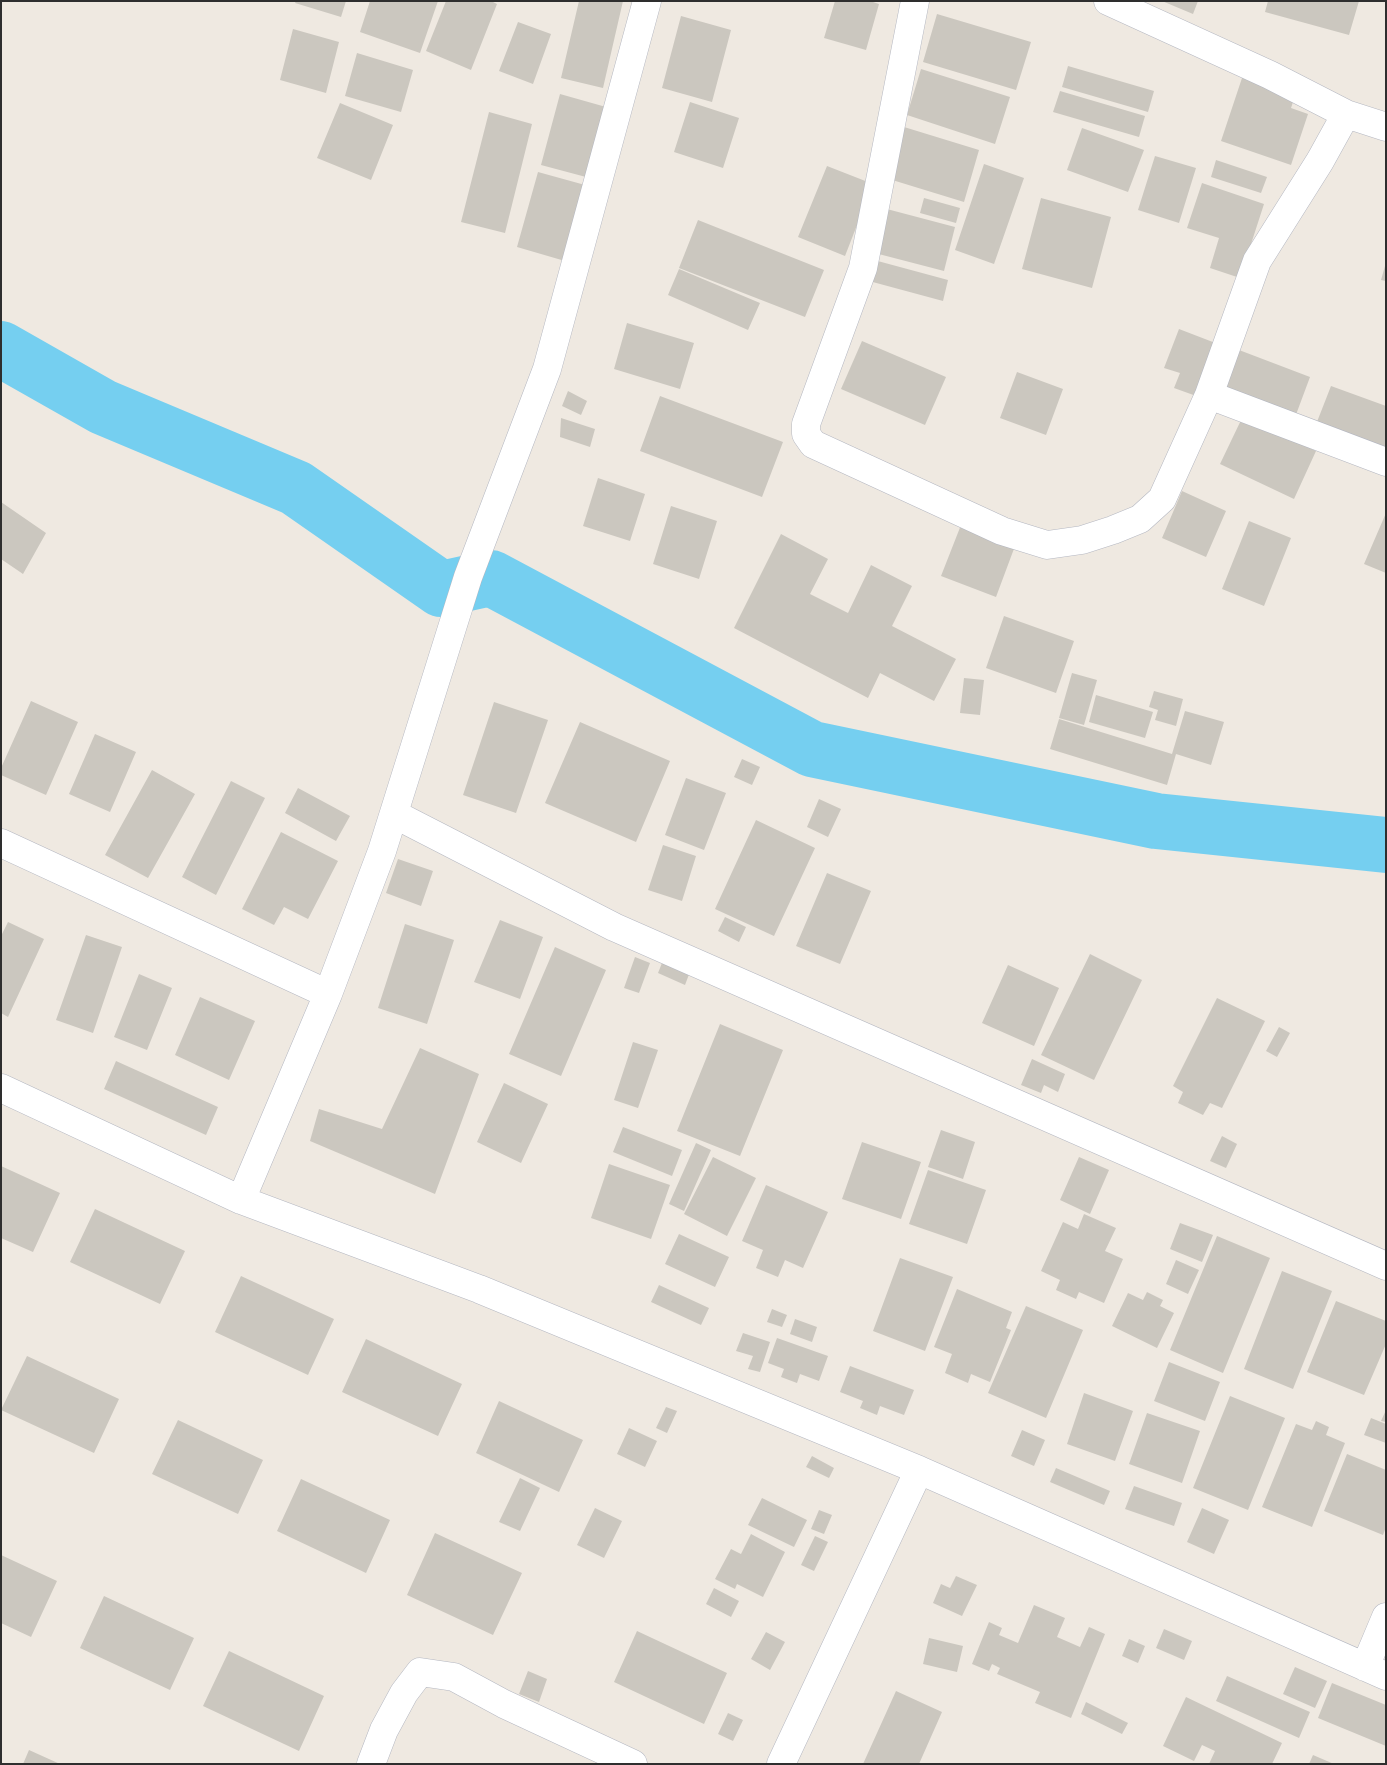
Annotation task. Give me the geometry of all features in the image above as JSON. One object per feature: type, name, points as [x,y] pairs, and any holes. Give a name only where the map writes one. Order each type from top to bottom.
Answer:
[{"type":"street","points":[[241,1200],[328,994],[394,814],[459,613],[468,577],[546,370],[647,1]]},
{"type":"street","points":[[915,1],[862,268],[806,424],[806,434],[813,444],[1002,531],[1047,545],[1082,540],[1113,530],[1140,519],[1162,500],[1210,395],[1257,261],[1320,161],[1346,114]]},
{"type":"street","points":[[1108,1],[1270,75],[1346,114],[1386,127]]},
{"type":"street","points":[[1210,395],[1386,462]]},
{"type":"street","points":[[394,814],[614,927],[1386,1266]]},
{"type":"street","points":[[1,843],[328,994]]},
{"type":"street","points":[[1,1088],[241,1200],[479,1289],[919,1470],[1375,1671],[1386,1618]]},
{"type":"street","points":[[781,1764],[919,1470]]},
{"type":"street","points":[[371,1764],[384,1730],[404,1694],[420,1672],[454,1677],[504,1704],[633,1764]]},
{"type":"building","points":[[296,1],[346,1],[341,17],[295,3]]},
{"type":"building","points":[[370,1],[438,1],[420,53],[360,32]]},
{"type":"building","points":[[446,1],[491,1],[497,4],[471,70],[426,51]]},
{"type":"building","points":[[579,1],[623,1],[603,88],[561,78]]},
{"type":"building","points":[[835,1],[870,1],[879,4],[866,50],[824,38]]},
{"type":"building","points":[[1162,1],[1198,1],[1193,14]]},
{"type":"building","points":[[1268,1],[1359,1],[1349,35],[1265,12]]},
{"type":"building","points":[[937,14],[1031,42],[1016,90],[923,62]]},
{"type":"building","points":[[681,16],[731,30],[712,102],[662,88]]},
{"type":"building","points":[[518,22],[551,34],[533,84],[499,71]]},
{"type":"building","points":[[293,29],[339,42],[326,93],[280,80]]},
{"type":"building","points":[[357,53],[413,70],[401,112],[345,96]]},
{"type":"building","points":[[1068,66],[1154,91],[1148,112],[1062,87]]},
{"type":"building","points":[[921,69],[1010,97],[995,144],[907,115]]},
{"type":"building","points":[[1244,72],[1297,90],[1291,108],[1308,114],[1291,165],[1221,141]]},
{"type":"building","points":[[1060,91],[1145,116],[1139,137],[1053,112]]},
{"type":"building","points":[[560,94],[606,107],[586,177],[541,165]]},
{"type":"building","points":[[690,102],[739,118],[723,168],[674,152]]},
{"type":"building","points":[[340,103],[393,125],[371,180],[317,158]]},
{"type":"building","points":[[489,112],[532,124],[505,233],[461,222]]},
{"type":"building","points":[[904,127],[979,150],[964,202],[889,179]]},
{"type":"building","points":[[1082,128],[1144,150],[1128,192],[1067,170]]},
{"type":"building","points":[[1155,156],[1196,168],[1179,223],[1138,210]]},
{"type":"building","points":[[1216,160],[1267,177],[1261,193],[1211,177]]},
{"type":"building","points":[[984,164],[1024,178],[994,264],[955,250]]},
{"type":"building","points":[[827,166],[873,184],[845,256],[798,237]]},
{"type":"building","points":[[538,172],[585,185],[565,261],[517,247]]},
{"type":"building","points":[[1202,183],[1264,204],[1240,278],[1210,268],[1219,238],[1187,228]]},
{"type":"building","points":[[924,198],[960,208],[956,223],[920,213]]},
{"type":"building","points":[[1041,198],[1111,217],[1092,288],[1022,269]]},
{"type":"building","points":[[883,208],[955,227],[944,271],[871,252]]},
{"type":"building","points":[[698,220],[824,270],[805,317],[679,268]]},
{"type":"building","points":[[874,260],[948,280],[943,301],[869,281]]},
{"type":"building","points":[[1386,266],[1386,281],[1381,280]]},
{"type":"building","points":[[679,269],[760,303],[748,330],[668,295]]},
{"type":"building","points":[[627,323],[694,343],[680,389],[614,369]]},
{"type":"building","points":[[1179,329],[1218,344],[1199,397],[1174,388],[1180,373],[1164,368]]},
{"type":"building","points":[[862,341],[946,377],[925,425],[841,389]]},
{"type":"building","points":[[1239,350],[1310,377],[1294,420],[1223,392]]},
{"type":"building","points":[[1017,372],[1063,389],[1046,435],[1000,418]]},
{"type":"building","points":[[1331,386],[1386,406],[1386,453],[1315,427]]},
{"type":"building","points":[[568,391],[587,401],[581,415],[562,406]]},
{"type":"building","points":[[660,396],[783,442],[762,497],[640,451]]},
{"type":"building","points":[[1243,416],[1316,451],[1294,499],[1220,464]]},
{"type":"building","points":[[561,418],[595,429],[590,447],[560,437]]},
{"type":"building","points":[[598,478],[645,494],[630,541],[583,526]]},
{"type":"building","points":[[1182,491],[1226,511],[1206,557],[1162,538]]},
{"type":"building","points":[[1,502],[46,533],[23,574],[1,559]]},
{"type":"building","points":[[671,506],[717,521],[699,579],[653,564]]},
{"type":"building","points":[[1386,513],[1386,573],[1364,564]]},
{"type":"building","points":[[1249,521],[1291,538],[1264,606],[1222,589]]},
{"type":"building","points":[[961,525],[1015,546],[996,597],[941,576]]},
{"type":"building","points":[[781,534],[828,559],[810,594],[848,613],[871,565],[912,586],[892,626],[956,659],[934,701],[880,673],[868,698],[734,628]]},
{"type":"building","points":[[1004,616],[1074,641],[1056,693],[986,668]]},
{"type":"building","points":[[1072,673],[1097,680],[1084,725],[1059,718]]},
{"type":"building","points":[[964,678],[984,680],[980,715],[960,713]]},
{"type":"building","points":[[1154,691],[1183,699],[1176,726],[1155,720],[1158,710],[1149,707]]},
{"type":"building","points":[[1096,695],[1153,712],[1145,738],[1089,722]]},
{"type":"building","points":[[31,701],[78,722],[46,795],[1,775],[1,768]]},
{"type":"building","points":[[494,702],[548,720],[516,813],[463,795]]},
{"type":"building","points":[[1185,711],[1224,722],[1211,765],[1176,754],[1167,785],[1050,749],[1059,719],[1172,754]]},
{"type":"building","points":[[580,722],[670,761],[636,842],[545,803]]},
{"type":"building","points":[[95,734],[136,752],[110,812],[69,794]]},
{"type":"building","points":[[742,759],[760,767],[752,785],[734,777]]},
{"type":"building","points":[[152,770],[195,794],[148,878],[105,855]]},
{"type":"building","points":[[686,778],[726,793],[704,850],[665,835]]},
{"type":"building","points":[[231,781],[265,798],[216,895],[182,877]]},
{"type":"building","points":[[298,788],[350,816],[336,841],[285,813]]},
{"type":"building","points":[[819,799],[841,809],[828,837],[807,827]]},
{"type":"building","points":[[756,820],[815,848],[774,936],[715,909]]},
{"type":"building","points":[[281,832],[338,861],[308,919],[284,907],[274,925],[242,909]]},
{"type":"building","points":[[663,845],[696,856],[682,901],[648,890]]},
{"type":"building","points":[[398,859],[433,871],[421,906],[386,893]]},
{"type":"building","points":[[827,873],[871,891],[840,964],[796,946]]},
{"type":"building","points":[[725,917],[746,927],[739,942],[718,931]]},
{"type":"building","points":[[500,920],[543,937],[520,999],[474,982]]},
{"type":"building","points":[[8,922],[44,939],[8,1017],[1,1013],[1,936]]},
{"type":"building","points":[[405,924],[454,940],[427,1024],[378,1008]]},
{"type":"building","points":[[86,935],[122,947],[93,1033],[56,1020]]},
{"type":"building","points":[[555,947],[606,970],[561,1076],[509,1054]]},
{"type":"building","points":[[1090,954],[1142,980],[1094,1080],[1041,1055]]},
{"type":"building","points":[[635,957],[650,963],[639,993],[624,988]]},
{"type":"building","points":[[664,958],[691,969],[685,985],[658,973]]},
{"type":"building","points":[[1008,965],[1059,988],[1034,1046],[982,1023]]},
{"type":"building","points":[[139,974],[172,988],[147,1050],[114,1037]]},
{"type":"building","points":[[200,997],[255,1021],[229,1080],[175,1055]]},
{"type":"building","points":[[1217,998],[1265,1021],[1222,1108],[1210,1103],[1203,1115],[1178,1103],[1183,1092],[1173,1086]]},
{"type":"building","points":[[720,1024],[783,1050],[740,1156],[677,1131]]},
{"type":"building","points":[[1279,1027],[1290,1033],[1277,1057],[1266,1051]]},
{"type":"building","points":[[633,1042],[658,1050],[638,1108],[614,1100]]},
{"type":"building","points":[[420,1048],[479,1074],[435,1194],[310,1141],[319,1109],[382,1129]]},
{"type":"building","points":[[1032,1059],[1065,1074],[1058,1092],[1044,1085],[1041,1093],[1021,1085]]},
{"type":"building","points":[[116,1061],[218,1107],[206,1135],[104,1089]]},
{"type":"building","points":[[504,1083],[548,1104],[521,1163],[477,1142]]},
{"type":"building","points":[[623,1127],[682,1150],[672,1176],[613,1152]]},
{"type":"building","points":[[941,1130],[975,1142],[963,1179],[928,1167]]},
{"type":"building","points":[[1222,1136],[1237,1144],[1226,1168],[1210,1161]]},
{"type":"building","points":[[862,1142],[921,1162],[901,1219],[842,1199]]},
{"type":"building","points":[[696,1143],[711,1150],[684,1211],[669,1204]]},
{"type":"building","points":[[713,1157],[756,1178],[727,1236],[684,1214]]},
{"type":"building","points":[[1079,1157],[1109,1170],[1090,1214],[1060,1200]]},
{"type":"building","points":[[609,1164],[670,1185],[651,1239],[591,1218]]},
{"type":"building","points":[[1,1166],[60,1193],[33,1252],[1,1238]]},
{"type":"building","points":[[928,1170],[986,1190],[967,1244],[909,1224]]},
{"type":"building","points":[[766,1185],[828,1212],[803,1268],[785,1260],[778,1277],[756,1268],[763,1250],[742,1241]]},
{"type":"building","points":[[95,1209],[185,1251],[160,1304],[70,1262]]},
{"type":"building","points":[[1084,1214],[1116,1228],[1105,1251],[1123,1259],[1104,1303],[1079,1292],[1076,1299],[1056,1290],[1060,1280],[1041,1271],[1063,1222],[1078,1229]]},
{"type":"building","points":[[1180,1223],[1213,1235],[1202,1262],[1170,1249]]},
{"type":"building","points":[[679,1234],[729,1257],[715,1287],[665,1264]]},
{"type":"building","points":[[1217,1236],[1270,1258],[1223,1373],[1170,1350]]},
{"type":"building","points":[[900,1258],[953,1277],[925,1351],[873,1331]]},
{"type":"building","points":[[1176,1260],[1199,1270],[1188,1294],[1166,1284]]},
{"type":"building","points":[[1282,1271],[1332,1291],[1293,1389],[1244,1369]]},
{"type":"building","points":[[241,1276],[334,1319],[308,1375],[215,1332]]},
{"type":"building","points":[[659,1285],[709,1308],[701,1325],[651,1302]]},
{"type":"building","points":[[957,1289],[1012,1312],[1006,1328],[1011,1330],[990,1382],[971,1374],[968,1383],[945,1373],[952,1354],[934,1347]]},
{"type":"building","points":[[1147,1292],[1163,1300],[1160,1306],[1174,1313],[1157,1348],[1112,1326],[1128,1293],[1143,1300]]},
{"type":"building","points":[[1336,1301],[1386,1321],[1386,1344],[1364,1395],[1307,1372]]},
{"type":"building","points":[[1026,1306],[1083,1330],[1046,1418],[988,1393]]},
{"type":"building","points":[[772,1309],[787,1315],[782,1327],[767,1322]]},
{"type":"building","points":[[795,1319],[817,1327],[812,1342],[790,1334]]},
{"type":"building","points":[[743,1333],[770,1342],[760,1372],[748,1369],[753,1356],[736,1351]]},
{"type":"building","points":[[777,1338],[828,1356],[819,1381],[800,1374],[797,1383],[781,1377],[784,1369],[768,1363]]},
{"type":"building","points":[[366,1339],[462,1384],[438,1436],[342,1392]]},
{"type":"building","points":[[27,1356],[119,1399],[94,1453],[1,1410]]},
{"type":"building","points":[[1169,1362],[1220,1382],[1205,1421],[1154,1401]]},
{"type":"building","points":[[850,1366],[914,1390],[904,1415],[880,1406],[877,1415],[860,1408],[863,1401],[840,1392]]},
{"type":"building","points":[[1084,1393],[1133,1411],[1115,1461],[1067,1444]]},
{"type":"building","points":[[1230,1396],[1285,1418],[1248,1510],[1193,1488]]},
{"type":"building","points":[[499,1401],[583,1440],[559,1492],[476,1453]]},
{"type":"building","points":[[666,1407],[677,1411],[667,1433],[656,1428]]},
{"type":"building","points":[[1386,1410],[1386,1422],[1381,1421]]},
{"type":"building","points":[[1147,1413],[1200,1431],[1182,1483],[1129,1464]]},
{"type":"building","points":[[1371,1418],[1386,1424],[1386,1443],[1364,1435]]},
{"type":"building","points":[[178,1420],[263,1460],[238,1514],[152,1474]]},
{"type":"building","points":[[1316,1421],[1329,1427],[1326,1435],[1345,1443],[1312,1527],[1262,1507],[1296,1424],[1312,1430]]},
{"type":"building","points":[[629,1428],[657,1441],[645,1467],[617,1454]]},
{"type":"building","points":[[1022,1430],[1045,1440],[1034,1466],[1011,1456]]},
{"type":"building","points":[[1347,1454],[1386,1470],[1386,1527],[1383,1535],[1324,1511]]},
{"type":"building","points":[[812,1456],[834,1468],[829,1478],[806,1467]]},
{"type":"building","points":[[1056,1468],[1110,1491],[1104,1505],[1050,1482]]},
{"type":"building","points":[[520,1478],[540,1488],[520,1531],[499,1522]]},
{"type":"building","points":[[301,1479],[390,1520],[366,1573],[277,1531]]},
{"type":"building","points":[[1134,1486],[1182,1503],[1174,1526],[1125,1509]]},
{"type":"building","points":[[762,1498],[807,1520],[794,1547],[748,1525]]},
{"type":"building","points":[[595,1508],[622,1521],[604,1558],[577,1545]]},
{"type":"building","points":[[1202,1508],[1229,1520],[1214,1554],[1187,1542]]},
{"type":"building","points":[[819,1510],[832,1515],[824,1534],[811,1529]]},
{"type":"building","points":[[435,1533],[522,1573],[493,1635],[407,1595]]},
{"type":"building","points":[[751,1534],[785,1552],[763,1597],[737,1584],[735,1589],[715,1579],[731,1549],[741,1554]]},
{"type":"building","points":[[815,1536],[828,1542],[814,1571],[801,1565]]},
{"type":"building","points":[[1,1555],[57,1581],[31,1637],[1,1623]]},
{"type":"building","points":[[956,1576],[977,1585],[962,1616],[933,1603],[941,1584],[950,1588]]},
{"type":"building","points":[[714,1588],[739,1601],[731,1617],[706,1604]]},
{"type":"building","points":[[104,1596],[194,1638],[170,1690],[80,1648]]},
{"type":"building","points":[[1034,1605],[1065,1618],[1057,1637],[1080,1647],[1089,1627],[1105,1634],[1071,1718],[1035,1703],[1040,1692],[997,1674],[1000,1668],[992,1664],[989,1671],[972,1664],[989,1622],[1002,1628],[999,1635],[1018,1643]]},
{"type":"building","points":[[1164,1629],[1192,1641],[1184,1660],[1156,1648]]},
{"type":"building","points":[[637,1631],[727,1673],[704,1724],[614,1682]]},
{"type":"building","points":[[766,1632],[785,1642],[770,1670],[751,1659]]},
{"type":"building","points":[[929,1638],[963,1646],[957,1672],[923,1664]]},
{"type":"building","points":[[1129,1639],[1145,1646],[1138,1663],[1122,1656]]},
{"type":"building","points":[[229,1651],[324,1696],[299,1751],[203,1706]]},
{"type":"building","points":[[1295,1667],[1327,1681],[1315,1708],[1283,1694]]},
{"type":"building","points":[[528,1671],[547,1679],[539,1702],[519,1694]]},
{"type":"building","points":[[1227,1676],[1310,1712],[1299,1738],[1216,1701]]},
{"type":"building","points":[[1332,1683],[1386,1705],[1386,1746],[1318,1718]]},
{"type":"building","points":[[896,1691],[942,1712],[919,1764],[863,1764]]},
{"type":"building","points":[[1186,1697],[1282,1743],[1272,1764],[1209,1764],[1215,1751],[1202,1745],[1194,1761],[1163,1746]]},
{"type":"building","points":[[1086,1702],[1128,1723],[1122,1734],[1081,1714]]},
{"type":"building","points":[[728,1713],[743,1720],[733,1741],[718,1734]]},
{"type":"building","points":[[29,1750],[60,1764],[23,1764]]},
{"type":"building","points":[[1313,1755],[1334,1764],[1309,1764]]},
{"type":"waterway","points":[[1,349],[103,407],[296,488],[441,589],[491,578],[812,749],[1156,821],[1386,845]]}]
